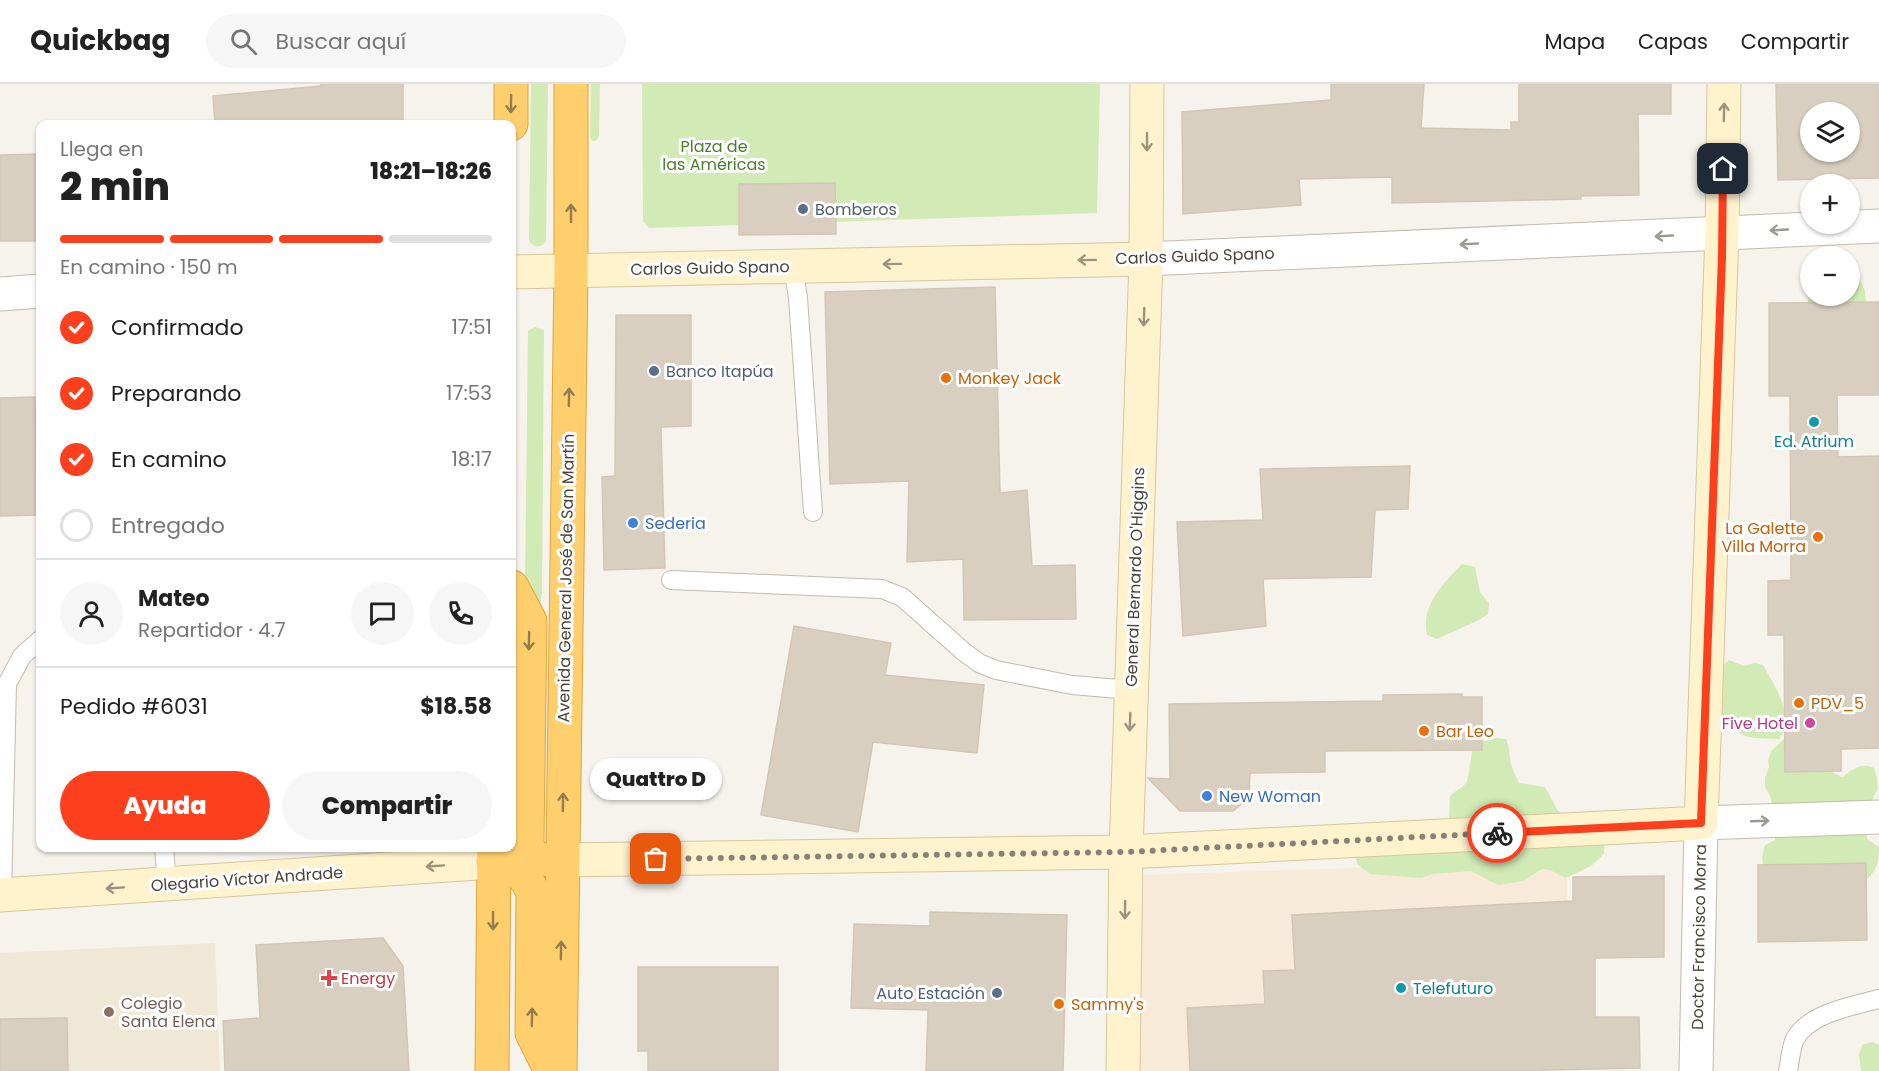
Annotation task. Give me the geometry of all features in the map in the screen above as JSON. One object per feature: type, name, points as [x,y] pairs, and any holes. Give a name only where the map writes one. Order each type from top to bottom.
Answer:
[{"type":"highway","points":[[511,120],[512,84]]},
{"type":"highway","name":"Avenida General José de San Martín","points":[[560,1071],[571,271],[571,84]]},
{"type":"highway","points":[[516,595],[530,621],[520,705],[528,849],[535,858],[562,860]]},
{"type":"highway","points":[[492,1071],[494,855]]},
{"type":"highway","points":[[494,855],[515,868],[528,881],[533,893],[532,1033],[550,1071]]},
{"type":"street","name":"General Bernardo O'Higgins","points":[[1123,1071],[1126,852],[1146,259],[1147,84]]},
{"type":"street","name":"Doctor Francisco Morra","points":[[1696,1071],[1701,823],[1722,233],[1724,84]]},
{"type":"street","name":"Carlos Guido Spano","points":[[516,272],[1146,259],[1879,225]]},
{"type":"street","points":[[0,294],[36,291]]},
{"type":"street","points":[[562,860],[1126,852],[1701,823],[1879,817]]},
{"type":"street","name":"Olegario Víctor Andrade","points":[[1,895],[167,884],[494,855]]},
{"type":"lane","points":[[793,266],[798,298],[813,512]]},
{"type":"lane","points":[[672,580],[882,589],[902,597],[964,652],[996,670],[1072,685],[1131,690]]},
{"type":"lane","points":[[1,895],[8,684],[22,656],[36,643]]},
{"type":"lane","points":[[164,852],[167,884]]},
{"type":"lane","points":[[1788,1071],[1795,1039],[1809,1024],[1822,1015],[1879,999]]},
{"type":"shaded area","points":[[1567,861],[1568,1071],[1139,1071],[1142,875]]},
{"type":"shaded area","name":"Colegio Santa Elena","points":[[215,943],[220,1071],[0,1071],[0,953]]},
{"type":"green space","points":[[531,84],[548,84],[546,241],[538,246],[529,241]]},
{"type":"green space","points":[[591,84],[600,84],[599,136],[596,141],[592,141],[590,136]]},
{"type":"green space","name":"Plaza de las Américas","points":[[642,84],[1100,84],[1097,213],[649,228],[643,221]]},
{"type":"green space","points":[[1860,280],[1865,291],[1865,308],[1827,306],[1860,306]]},
{"type":"green space","points":[[535,327],[544,330],[542,594],[540,606],[525,583],[528,331]]},
{"type":"green space","points":[[1462,564],[1475,567],[1480,592],[1489,603],[1488,614],[1437,639],[1427,635],[1427,614],[1430,605]]},
{"type":"green space","points":[[1729,660],[1744,666],[1755,663],[1763,665],[1778,692],[1785,711],[1784,730],[1779,739],[1745,736],[1733,729],[1718,714],[1709,676]]},
{"type":"green space","points":[[1801,735],[1820,760],[1838,775],[1843,777],[1861,766],[1874,768],[1878,788],[1866,812],[1867,839],[1879,847],[1879,854],[1875,868],[1862,885],[1764,875],[1762,858],[1765,845],[1775,840],[1771,798],[1765,787],[1768,761],[1771,751],[1784,739]]},
{"type":"green space","points":[[1495,738],[1506,739],[1511,764],[1519,783],[1545,787],[1558,811],[1605,837],[1604,854],[1591,866],[1566,878],[1550,870],[1542,869],[1523,881],[1498,885],[1471,871],[1432,874],[1421,878],[1370,874],[1357,864],[1355,853],[1449,821],[1450,796],[1466,783],[1474,744]]},
{"type":"green space","points":[[1872,1042],[1879,1045],[1879,1071],[1861,1071],[1859,1055],[1862,1045]]},
{"type":"building","points":[[321,84],[403,84],[403,120],[215,120],[213,96],[321,86]]},
{"type":"building","points":[[1331,84],[1424,84],[1421,128],[1511,130],[1511,122],[1519,122],[1519,84],[1671,84],[1671,114],[1638,114],[1639,195],[1581,196],[1581,199],[1392,203],[1392,177],[1299,179],[1301,205],[1183,214],[1182,112],[1331,100]]},
{"type":"building","points":[[1776,84],[1879,84],[1879,178],[1860,178],[1860,174],[1800,174],[1800,180],[1778,180]]},
{"type":"building","points":[[36,154],[36,241],[0,241],[0,155]]},
{"type":"building","points":[[835,183],[836,234],[739,235],[739,184]]},
{"type":"building","points":[[995,287],[1000,493],[1027,490],[1032,566],[1075,565],[1076,619],[964,620],[963,559],[907,562],[909,481],[830,484],[825,292]]},
{"type":"building","points":[[1860,302],[1879,302],[1879,395],[1837,395],[1838,457],[1879,456],[1879,748],[1841,749],[1841,771],[1785,772],[1784,635],[1768,635],[1768,581],[1791,580],[1790,396],[1769,396],[1769,303],[1800,303],[1800,306],[1860,306]]},
{"type":"building","points":[[616,315],[691,315],[691,426],[661,427],[665,568],[604,570],[602,477],[615,476]]},
{"type":"building","points":[[35,397],[36,515],[0,516],[0,398]]},
{"type":"building","points":[[1410,466],[1408,509],[1375,510],[1371,577],[1263,579],[1266,626],[1183,636],[1177,522],[1263,520],[1260,469]]},
{"type":"building","points":[[794,626],[891,643],[885,675],[984,685],[977,753],[873,742],[858,832],[761,815]]},
{"type":"building","points":[[1462,694],[1462,697],[1482,697],[1482,750],[1325,751],[1325,772],[1250,773],[1249,798],[1233,811],[1180,811],[1148,778],[1170,779],[1169,704],[1383,701],[1383,695]]},
{"type":"building","points":[[1866,863],[1867,940],[1758,942],[1758,865]]},
{"type":"building","name":"Telefuturo","points":[[1664,876],[1664,957],[1595,958],[1595,1017],[1639,1017],[1640,1068],[1543,1071],[1190,1071],[1187,1008],[1265,1004],[1263,971],[1295,970],[1292,915],[1573,901],[1573,877]]},
{"type":"building","name":"Auto Estación","points":[[930,912],[1067,915],[1063,1071],[926,1071],[928,1010],[851,1008],[854,924],[930,926]]},
{"type":"building","points":[[383,938],[403,966],[409,1071],[225,1071],[223,1021],[260,1018],[256,945]]},
{"type":"building","points":[[638,967],[778,967],[778,1071],[648,1071],[648,1051],[638,1051]]},
{"type":"building","points":[[67,1018],[68,1071],[0,1071],[0,1019]]},
{"type":"way so far","points":[[656,859],[1126,852],[1497,833]]},
{"type":"place","name":"Bomberos","points":[[803,209]]},
{"type":"place","name":"Banco Itapúa","points":[[654,371]]},
{"type":"place","name":"Monkey Jack","points":[[946,378]]},
{"type":"place","name":"Ed. Atrium","points":[[1814,422]]},
{"type":"place","name":"Sederia","points":[[633,523]]},
{"type":"place","name":"La Galette Villa Morra","points":[[1818,537]]},
{"type":"place","name":"PDV_5","points":[[1799,703]]},
{"type":"place","name":"Five Hotel","points":[[1810,723]]},
{"type":"place","name":"Bar Leo","points":[[1424,731]]},
{"type":"place","name":"New Woman","points":[[1207,796]]},
{"type":"place","name":"Quattro D","points":[[656,859]]},
{"type":"place","name":"Energy","points":[[329,978]]},
{"type":"place","name":"Telefuturo","points":[[1401,988]]},
{"type":"place","name":"Auto Estación","points":[[997,993]]},
{"type":"place","name":"Sammy's","points":[[1059,1004]]},
{"type":"place","name":"Colegio Santa Elena","points":[[109,1012]]},
{"type":"route","points":[[1497,833],[1701,823],[1722,257],[1723,169]]}]
